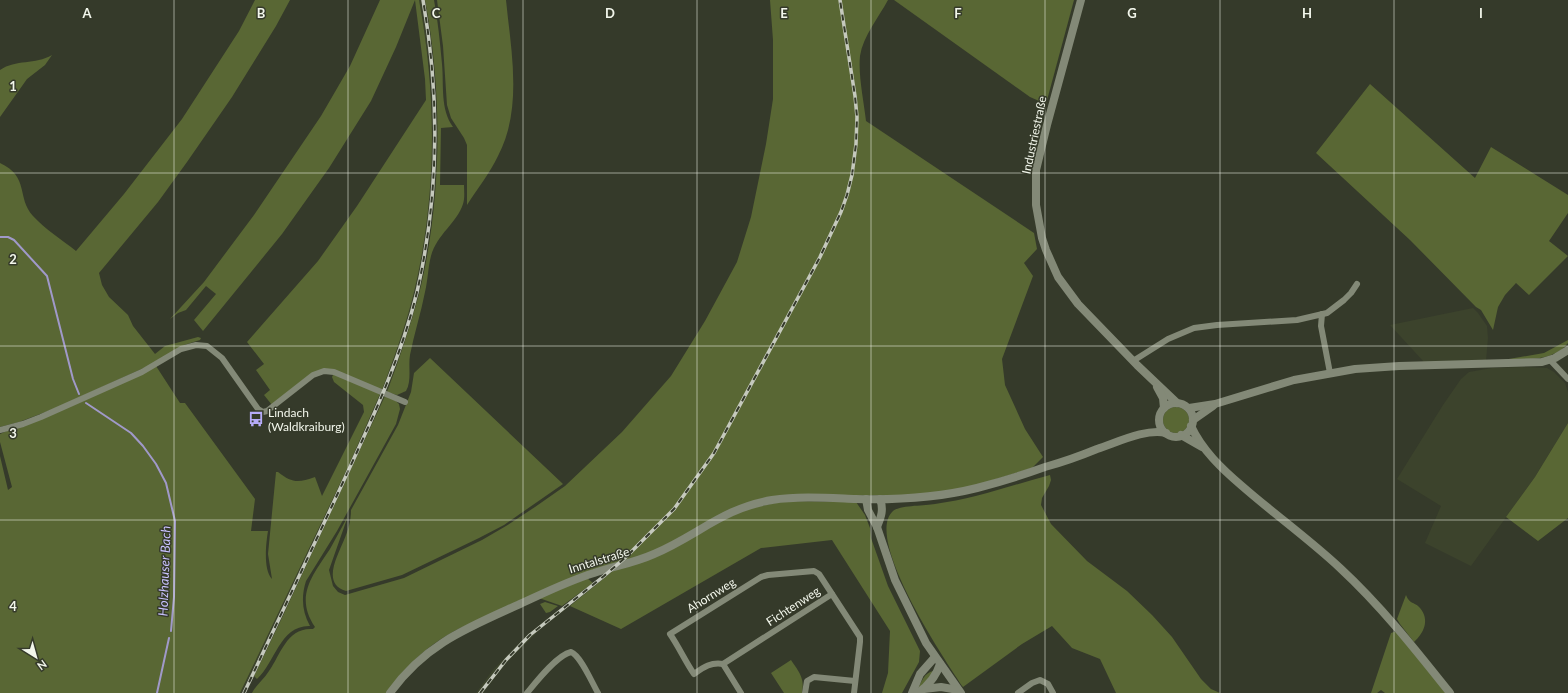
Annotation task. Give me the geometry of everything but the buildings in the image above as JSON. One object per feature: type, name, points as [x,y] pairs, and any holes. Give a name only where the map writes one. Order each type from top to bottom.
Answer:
[{"type":"main road","name":"Industriestraße","points":[[1081,0],[1038,160],[1035,188],[1038,221],[1046,250],[1058,277],[1067,290],[1090,317],[1154,382],[1177,403]]},
{"type":"main road","points":[[1189,408],[1215,404],[1276,385],[1330,373],[1399,366],[1533,363],[1550,360],[1568,350]]},
{"type":"main road","name":"Industriestraße","points":[[1154,382],[1163,398],[1164,408]]},
{"type":"main road","points":[[1129,438],[1151,427],[1159,419],[1164,408],[1168,405],[1177,403],[1189,408],[1192,423],[1204,449]]},
{"type":"main road","points":[[1129,438],[1160,431],[1175,436],[1181,435],[1186,433],[1192,423],[1215,404]]},
{"type":"main road","points":[[1159,419],[1162,429],[1166,433]]},
{"type":"main road","points":[[1181,435],[1204,449],[1234,479],[1322,552],[1368,595],[1450,693]]},
{"type":"main road","name":"Inntalstraße","points":[[390,693],[414,664],[441,642],[557,587],[592,573],[646,558],[660,552],[728,513],[750,504],[786,498],[897,499],[947,494],[976,488],[1045,467],[1129,438]]},
{"type":"main road","points":[[866,499],[868,510],[877,527],[895,580],[921,634],[959,691]]},
{"type":"main road","points":[[877,527],[882,513],[882,504],[880,499]]},
{"type":"main road","points":[[882,513],[897,499]]},
{"type":"main road","points":[[912,693],[920,674],[935,657]]},
{"type":"main road","points":[[921,691],[934,678],[940,664]]},
{"type":"main road","points":[[921,691],[932,687],[941,687],[959,691]]},
{"type":"street","points":[[1133,361],[1168,339],[1194,328],[1217,325],[1297,320],[1322,314],[1339,304],[1357,284]]},
{"type":"street","points":[[1322,314],[1321,326],[1330,373]]},
{"type":"street","points":[[0,430],[23,424],[40,417],[142,372],[181,349],[196,345],[207,346],[222,358],[258,409],[262,412],[267,411],[313,375],[324,371],[334,372],[405,402]]},
{"type":"street","points":[[1550,360],[1568,379]]},
{"type":"street","name":"Ahornweg","points":[[723,664],[715,663],[707,665],[694,674],[670,634],[761,577],[768,575],[817,572],[832,594]]},
{"type":"street","name":"Fichtenweg","points":[[723,664],[832,594],[860,637],[854,693]]},
{"type":"street","points":[[527,693],[554,664],[566,654],[571,652],[579,660],[598,693]]},
{"type":"street","points":[[723,664],[741,693]]},
{"type":"street","points":[[805,693],[807,681],[814,677],[855,681]]},
{"type":"street","points":[[1018,693],[1032,683],[1040,680],[1048,684],[1053,693]]},
{"type":"shaded area","points":[[419,0],[425,0],[432,47],[437,119],[437,167],[427,252],[419,294],[406,339],[387,392],[382,390],[401,337],[414,292],[429,202],[432,119],[430,71]]},
{"type":"shaded area","points":[[1473,308],[1487,326],[1488,338],[1486,361],[1424,362],[1390,325]]},
{"type":"shaded area","points":[[1492,368],[1547,368],[1554,372],[1565,383],[1568,392],[1568,423],[1535,477],[1471,566],[1425,543],[1441,506],[1397,479],[1461,379],[1469,372]]},
{"type":"shaded area","points":[[380,394],[385,396],[280,622],[246,693],[240,693],[348,467]]},
{"type":"shaded area","points":[[614,570],[598,585],[545,625],[508,661],[483,693],[476,693],[492,671],[528,634],[606,573]]},
{"type":"green space","points":[[255,0],[290,0],[276,26],[232,97],[187,162],[158,202],[99,273],[102,285],[109,297],[128,315],[133,326],[155,354],[165,346],[198,337],[201,338],[200,340],[184,345],[148,366],[56,408],[19,422],[0,427],[0,163],[9,169],[19,181],[25,202],[33,216],[48,230],[76,251],[124,194],[182,119],[239,31]]},
{"type":"green space","points":[[380,0],[415,0],[396,47],[371,101],[329,168],[282,234],[203,331],[194,320],[216,294],[206,286],[186,310],[178,313],[170,319],[204,282],[254,215],[321,116],[350,66]]},
{"type":"green space","points":[[415,0],[419,0],[425,36],[429,73],[432,146],[427,219],[422,256],[404,329],[382,390],[324,369],[272,405],[264,395],[270,390],[256,370],[264,364],[247,342],[318,261],[357,206],[426,100],[425,79]]},
{"type":"green space","points":[[425,0],[434,0],[442,64],[444,105],[453,127],[441,128],[440,185],[464,185],[464,197],[460,211],[438,241],[431,256],[426,287],[410,355],[408,387],[406,391],[397,395],[387,392],[419,294],[427,259],[436,185],[437,110],[435,73]]},
{"type":"green space","points":[[437,0],[506,0],[513,79],[513,99],[510,119],[506,138],[495,162],[467,205],[467,145],[451,118],[447,105],[443,46]]},
{"type":"green space","points":[[770,0],[888,0],[864,41],[860,56],[860,80],[866,121],[1034,233],[1037,249],[1024,263],[1033,276],[1002,359],[1005,385],[1025,429],[1043,457],[1032,468],[974,486],[946,491],[918,495],[773,497],[663,547],[460,628],[437,642],[419,656],[387,693],[252,693],[267,674],[281,650],[291,637],[297,632],[313,629],[315,627],[309,616],[306,605],[308,586],[348,516],[329,570],[333,586],[338,592],[345,595],[404,578],[482,540],[506,526],[565,486],[622,432],[671,376],[705,321],[737,262],[751,217],[766,144],[773,99],[773,40]]},
{"type":"green space","points":[[894,0],[1074,0],[1046,104],[1030,97]]},
{"type":"green space","points":[[52,55],[45,65],[27,79],[0,117],[0,70],[12,64],[39,60]]},
{"type":"green space","points":[[1370,84],[1475,178],[1491,147],[1568,195],[1568,213],[1549,241],[1568,256],[1529,295],[1516,283],[1505,295],[1498,307],[1493,330],[1481,310],[1476,307],[1410,240],[1316,153]]},
{"type":"green space","points":[[1568,340],[1568,343],[1555,354],[1538,358],[1503,360],[1544,353]]},
{"type":"green space","points":[[430,358],[563,484],[504,525],[479,538],[402,575],[346,591],[338,587],[334,582],[333,568],[349,526],[351,510],[398,425],[411,392],[414,373]]},
{"type":"green space","points":[[156,366],[180,403],[185,403],[255,499],[251,531],[268,531],[266,563],[269,575],[272,579],[268,554],[276,472],[295,481],[315,477],[322,496],[364,412],[363,405],[334,382],[332,377],[334,373],[380,394],[348,467],[240,693],[0,693],[0,456],[8,490],[12,487],[0,442],[0,434]]},
{"type":"green space","points":[[385,396],[399,404],[400,409],[396,424],[337,531],[306,581],[303,593],[303,604],[305,615],[310,626],[300,627],[285,638],[269,664],[257,679],[254,676]]},
{"type":"green space","points":[[1176,407],[1185,411],[1189,420],[1185,429],[1176,433],[1167,429],[1163,420],[1167,411]]},
{"type":"green space","points":[[1568,423],[1568,518],[1538,541],[1506,517],[1535,477]]},
{"type":"green space","points":[[1050,475],[1051,480],[1042,498],[1041,505],[1051,524],[1087,561],[1127,591],[1152,615],[1172,637],[1201,679],[1211,689],[1220,693],[1116,693],[1100,659],[1072,648],[1052,626],[1022,644],[963,687],[940,652],[910,599],[897,571],[889,546],[887,525],[893,511],[896,509],[964,499]]},
{"type":"green space","points":[[785,501],[856,502],[865,515],[870,528],[871,538],[888,586],[920,651],[919,662],[902,693],[882,693],[888,673],[890,631],[832,540],[761,548],[621,629],[570,606],[614,570],[741,510]]},
{"type":"green space","points":[[587,578],[593,583],[562,606],[539,598]]},
{"type":"green space","points":[[1406,595],[1411,602],[1420,608],[1425,617],[1421,635],[1414,642],[1397,619]]},
{"type":"green space","points":[[545,602],[558,606],[546,613],[540,604]]},
{"type":"green space","points":[[1397,632],[1446,693],[1385,693],[1381,690],[1377,693],[1371,693],[1391,633]]},
{"type":"green space","points":[[791,660],[802,679],[802,693],[784,693],[771,673]]},
{"type":"green space","points":[[934,671],[931,676],[917,690],[925,676]]},
{"type":"waterway","name":"Holzhauser Bach","points":[[0,237],[8,237],[14,240],[47,276],[73,379],[79,394]]},
{"type":"waterway","name":"Holzhauser Bach","points":[[86,403],[131,433],[156,464],[166,483],[175,521],[174,597],[171,631]]},
{"type":"waterway","name":"Holzhauser Bach","points":[[157,693],[169,638]]},
{"type":"railway","points":[[244,693],[372,419],[402,344],[417,292],[430,220],[435,146],[429,36],[423,0]]},
{"type":"railway","points":[[480,693],[506,660],[530,635],[626,557],[674,509],[714,453],[820,257],[841,212],[847,195],[852,175],[856,144],[857,117],[855,96],[840,0]]},
{"type":"place","name":"Lindach (Waldkraiburg)","points":[[256,419]]}]
